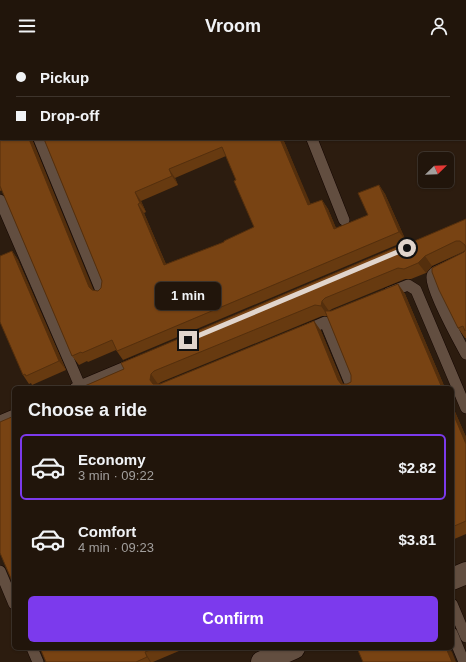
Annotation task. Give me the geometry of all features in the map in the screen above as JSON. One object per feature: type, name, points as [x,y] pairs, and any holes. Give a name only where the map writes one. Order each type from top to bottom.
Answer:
[{"type":"street","points":[[454,578],[466,573]]},
{"type":"street","points":[[263,657],[287,650]]},
{"type":"lane","points":[[39,140],[102,293]]},
{"type":"lane","points":[[312,140],[344,220]]},
{"type":"lane","points":[[0,200],[77,386]]},
{"type":"lane","points":[[466,258],[435,272],[431,279],[437,297],[466,354]]},
{"type":"lane","points":[[378,297],[408,285],[416,290],[466,408]]},
{"type":"lane","points":[[296,334],[325,322],[351,386]]},
{"type":"lane","points":[[79,386],[144,359]]},
{"type":"lane","points":[[0,421],[12,415]]},
{"type":"lane","points":[[0,571],[12,599]]},
{"type":"lane","points":[[454,609],[466,637]]},
{"type":"lane","points":[[454,638],[464,662]]},
{"type":"lane","points":[[33,650],[38,662]]},
{"type":"building","points":[[0,140],[29,140],[89,287],[92,290],[98,291],[101,288],[102,281],[44,140],[280,140],[308,205],[322,200],[334,229],[368,215],[358,193],[379,185],[399,232],[117,351],[112,340],[72,356],[0,186]],"holes":[[[222,147],[236,180],[234,181],[254,227],[224,242],[164,265],[138,204],[140,203],[135,192],[172,176],[169,169]]]},
{"type":"building","points":[[466,219],[466,249],[465,245],[460,241],[456,241],[425,256],[418,263],[404,269],[398,268],[325,298],[322,301],[321,306],[315,305],[154,371],[151,374],[150,380],[153,384],[160,384],[314,321],[338,380],[341,384],[347,384],[351,382],[351,375],[325,311],[331,311],[398,284],[441,386],[85,386],[124,369],[121,363],[404,244],[405,245]]},
{"type":"building","points":[[466,249],[465,331],[463,326],[458,328],[439,290],[432,272],[432,268],[464,252]]},
{"type":"building","points":[[12,251],[59,361],[26,376],[25,374],[23,375],[0,322],[0,256]]},
{"type":"building","points":[[454,416],[466,444],[466,521],[454,526]]},
{"type":"building","points":[[12,417],[12,581],[0,553],[0,422]]},
{"type":"building","points":[[41,650],[150,650],[145,652],[147,657],[136,662],[46,662]]},
{"type":"building","points":[[358,650],[447,650],[452,662],[363,662]]},
{"type":"route","points":[[188,340],[407,248]]}]
